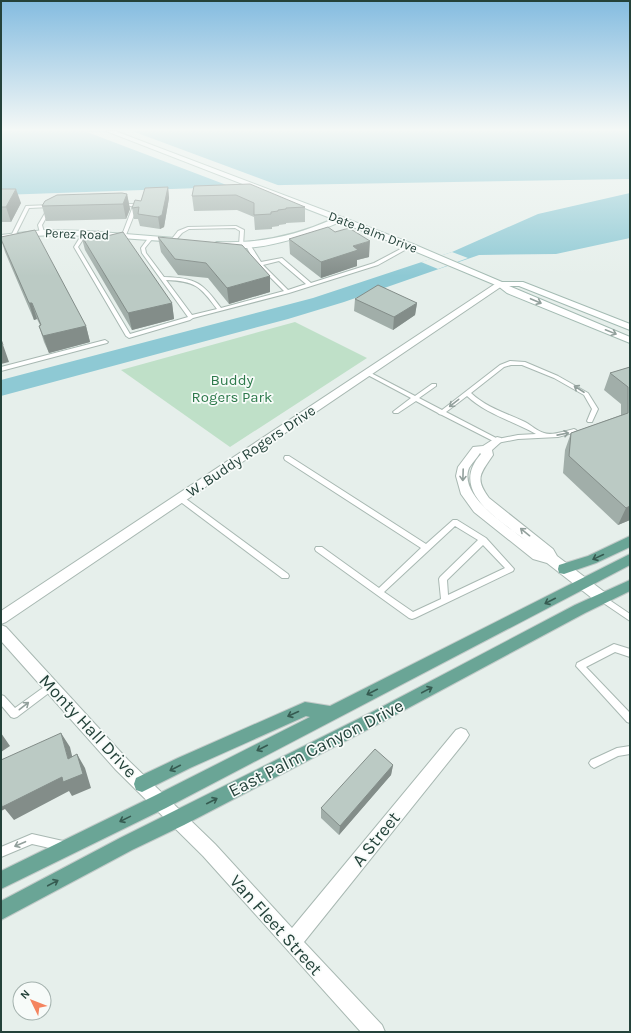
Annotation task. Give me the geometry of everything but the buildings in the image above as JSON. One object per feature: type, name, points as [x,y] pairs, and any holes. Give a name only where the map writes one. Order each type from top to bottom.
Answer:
[{"type":"main road","name":"Date Palm Drive","points":[[231,179],[410,246],[501,284],[510,291],[630,340]]},
{"type":"main road","points":[[210,243],[262,244],[303,235],[340,219]]},
{"type":"main road","name":"Perez Road","points":[[1,236],[42,232],[86,232],[177,241]]},
{"type":"main road","name":"Date Palm Drive","points":[[501,284],[520,284],[630,327]]},
{"type":"main road","name":"W. Buddy Rogers Drive","points":[[1,618],[501,284]]},
{"type":"main road","points":[[497,441],[486,450],[477,450],[464,467],[462,476],[467,494],[478,508],[526,548],[537,556],[551,559],[602,598]]},
{"type":"main road","points":[[564,569],[592,560],[630,542]]},
{"type":"main road","name":"East Palm Canyon Drive","points":[[1,880],[160,802],[330,713],[585,584],[610,568],[630,559]]},
{"type":"main road","name":"East Palm Canyon Drive","points":[[1,910],[126,844],[372,720],[602,598],[630,585]]},
{"type":"main road","name":"Monty Hall Drive","points":[[1,631],[122,765],[178,819]]},
{"type":"main road","points":[[142,784],[184,763],[305,709],[330,713]]},
{"type":"main road","name":"A Street","points":[[292,942],[461,735]]},
{"type":"main road","name":"Van Fleet Street","points":[[178,819],[209,850],[375,1032]]},
{"type":"lane","points":[[113,205],[136,205],[124,235]]},
{"type":"lane","points":[[42,232],[40,225],[51,206]]},
{"type":"lane","points":[[14,234],[27,207],[59,206]]},
{"type":"lane","points":[[177,241],[180,232],[188,228],[236,227],[242,230],[244,244],[260,264],[287,292]]},
{"type":"lane","points":[[86,232],[76,247],[128,336],[191,317],[287,292],[376,264],[410,246]]},
{"type":"lane","points":[[150,238],[142,248],[144,254],[191,317]]},
{"type":"lane","points":[[260,264],[280,259],[310,285]]},
{"type":"lane","points":[[162,278],[176,278],[195,282],[206,291],[220,310]]},
{"type":"lane","points":[[1,370],[105,342]]},
{"type":"lane","points":[[441,413],[502,366],[510,363],[523,363],[556,376],[586,394],[594,409],[590,421]]},
{"type":"lane","points":[[367,373],[497,441],[518,437],[558,435],[574,431]]},
{"type":"lane","points":[[396,412],[434,385]]},
{"type":"lane","points":[[467,392],[485,407],[515,420],[542,435]]},
{"type":"lane","points":[[287,458],[426,548]]},
{"type":"lane","points":[[180,498],[285,576]]},
{"type":"lane","points":[[319,549],[412,616],[510,569],[483,540],[455,522],[379,592]]},
{"type":"lane","points":[[445,601],[443,579],[483,540]]},
{"type":"lane","points":[[602,598],[630,618]]},
{"type":"lane","points":[[629,716],[608,691],[580,666],[614,648],[630,653]]},
{"type":"lane","points":[[1,699],[14,714],[51,686]]},
{"type":"lane","points":[[594,763],[617,752],[630,750]]},
{"type":"lane","points":[[1,852],[32,839],[67,848]]},
{"type":"green space","name":"Buddy Rogers Park","points":[[295,322],[367,358],[230,447],[121,370]]},
{"type":"water","points":[[1,179],[618,179],[284,185],[1,195]]},
{"type":"water","points":[[630,193],[630,238],[556,254],[479,255],[344,302],[288,319],[1,396],[1,380],[313,298],[452,252],[538,214]]},
{"type":"pier","points":[[211,179],[262,179],[283,187],[237,189]]},
{"type":"pier","points":[[452,252],[468,258],[438,269],[421,262]]}]
